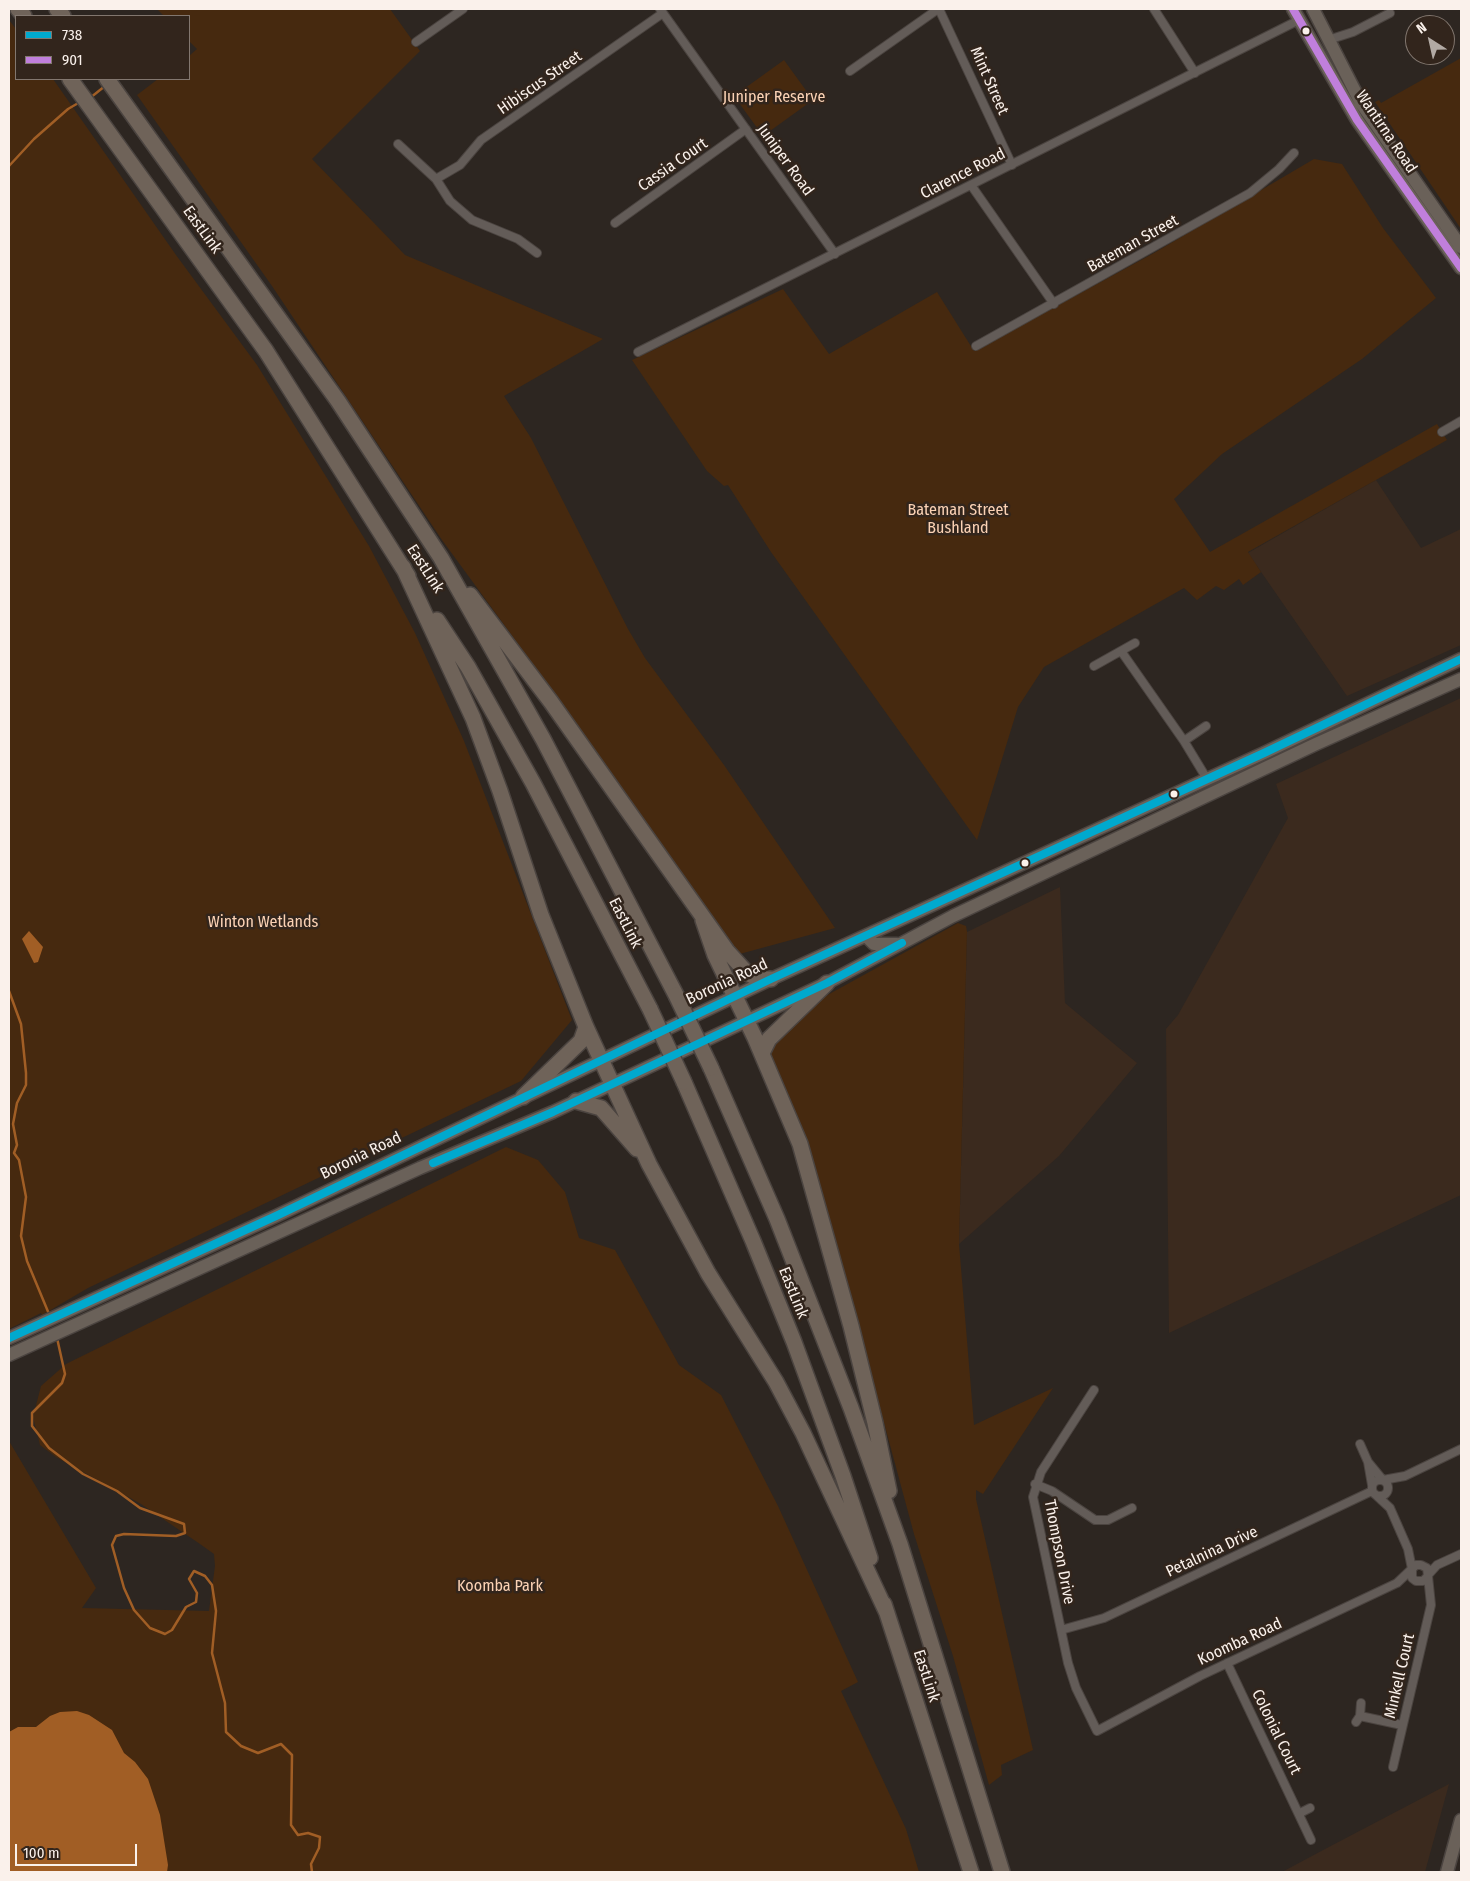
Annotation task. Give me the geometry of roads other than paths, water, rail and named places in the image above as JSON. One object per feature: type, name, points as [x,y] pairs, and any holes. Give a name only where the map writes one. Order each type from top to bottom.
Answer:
[{"type":"highway","name":"EastLink","points":[[71,80],[188,240],[261,344],[468,667],[529,775],[650,1009],[753,1241],[794,1342],[843,1476],[971,1872]]},
{"type":"highway","name":"EastLink","points":[[108,80],[338,400],[441,558],[548,747],[676,995],[711,1068],[810,1300],[900,1544],[1002,1872]]},
{"type":"highway","points":[[441,558],[496,626],[703,920],[727,951],[747,973],[758,978],[772,979]]},
{"type":"highway","points":[[403,567],[473,718],[500,791],[540,915],[586,1027],[649,1164],[708,1273],[776,1382],[887,1613]]},
{"type":"highway","points":[[703,920],[715,955],[762,1053],[800,1144],[819,1206],[875,1423],[900,1544]]},
{"type":"highway","points":[[762,1053],[769,1039],[827,982]]},
{"type":"highway","points":[[523,1097],[533,1090],[581,1041],[586,1027]]},
{"type":"highway","points":[[576,1101],[601,1108],[649,1164]]},
{"type":"main road","points":[[1296,14],[1314,11]]},
{"type":"main road","name":"Wantirna Road","points":[[1314,11],[1372,120],[1461,247]]},
{"type":"main road","name":"Wantirna Road","points":[[1296,14],[1357,120],[1461,268]]},
{"type":"main road","name":"Boronia Road","points":[[9,1338],[276,1216],[772,979],[1064,843],[1207,779],[1461,658]]},
{"type":"main road","name":"Boronia Road","points":[[9,1355],[282,1230],[576,1101],[747,1021],[1081,855],[1307,748],[1461,679]]},
{"type":"main road","points":[[1064,843],[1081,855]]},
{"type":"main road","points":[[959,893],[967,910]]},
{"type":"main road","points":[[866,936],[874,944],[899,944]]},
{"type":"main road","points":[[276,1216],[282,1230]]},
{"type":"main road","points":[[1447,1872],[1461,1820]]},
{"type":"street","points":[[416,42],[463,9]]},
{"type":"street","points":[[850,71],[939,9]]},
{"type":"street","name":"Mint Street","points":[[939,9],[1012,164]]},
{"type":"street","points":[[1154,9],[1195,73]]},
{"type":"street","name":"Juniper Road","points":[[662,11],[835,254]]},
{"type":"street","name":"Hibiscus Street","points":[[436,180],[460,165],[481,140],[662,11]]},
{"type":"street","points":[[1328,40],[1352,32],[1390,13]]},
{"type":"street","name":"Clarence Road","points":[[638,352],[1195,73],[1296,14]]},
{"type":"street","name":"Cassia Court","points":[[615,223],[746,129]]},
{"type":"street","points":[[398,144],[436,180],[450,201],[472,220],[518,239],[537,254]]},
{"type":"street","name":"Bateman Street","points":[[976,346],[1250,193],[1294,153]]},
{"type":"street","points":[[971,185],[1054,304]]},
{"type":"street","points":[[1442,432],[1461,421]]},
{"type":"street","points":[[1094,666],[1135,643]]},
{"type":"street","points":[[1121,651],[1184,741],[1207,779]]},
{"type":"street","points":[[1184,741],[1206,726]]},
{"type":"street","name":"Thompson Drive","points":[[1094,1390],[1041,1472],[1035,1484],[1032,1497],[1033,1509],[1074,1683],[1097,1730]]},
{"type":"street","points":[[1360,1444],[1368,1462],[1373,1490],[1390,1508]]},
{"type":"street","points":[[1373,1490],[1382,1496],[1405,1476],[1461,1449]]},
{"type":"street","points":[[1368,1462],[1387,1484],[1390,1508],[1408,1549],[1412,1578],[1428,1592]]},
{"type":"street","points":[[1373,1490],[1375,1480],[1405,1476]]},
{"type":"street","points":[[1035,1484],[1052,1491],[1095,1520],[1108,1520],[1132,1508]]},
{"type":"street","name":"Petalnina Drive","points":[[1061,1630],[1104,1618],[1373,1490]]},
{"type":"street","points":[[1408,1549],[1424,1566],[1428,1575]]},
{"type":"street","points":[[1412,1570],[1419,1564],[1424,1566],[1437,1565],[1461,1554]]},
{"type":"street","points":[[1417,1581],[1425,1580],[1437,1565]]},
{"type":"street","name":"Koomba Road","points":[[1097,1730],[1227,1663],[1397,1582],[1412,1570]]},
{"type":"street","name":"Minkell Court","points":[[1393,1767],[1431,1605],[1428,1592],[1428,1575]]},
{"type":"street","name":"Koomba Road","points":[[1397,1582],[1417,1581]]},
{"type":"street","name":"Colonial Court","points":[[1227,1663],[1300,1813],[1311,1840]]},
{"type":"street","points":[[1360,1703],[1358,1719],[1402,1725]]},
{"type":"street","points":[[1300,1813],[1310,1808]]},
{"type":"waterway","points":[[90,98],[105,86]]},
{"type":"waterway","points":[[9,166],[34,139],[68,109],[80,102]]},
{"type":"waterway","points":[[9,991],[21,1024],[26,1073],[26,1085],[17,1103],[13,1124],[17,1145],[14,1153],[19,1160],[26,1197],[21,1236],[27,1261],[49,1314]]},
{"type":"waterway","points":[[57,1338],[65,1374],[62,1383],[32,1413],[32,1426],[49,1448],[83,1474],[117,1491],[140,1508],[184,1524],[185,1533],[176,1536],[124,1534],[116,1536],[112,1545],[124,1588],[134,1610],[150,1628],[165,1634],[172,1630],[186,1607],[196,1602],[197,1593],[189,1579],[194,1571],[205,1576],[212,1585],[216,1611],[212,1653],[225,1703],[226,1732],[241,1746],[258,1753],[281,1744],[292,1755],[291,1825],[298,1835],[308,1833],[320,1837],[319,1848],[311,1864],[312,1872]]},
{"type":"park label","name":"Juniper Reserve","points":[[774,98]]},
{"type":"park label","name":"Bateman Street Bushland","points":[[958,520]]},
{"type":"park label","name":"Winton Wetlands","points":[[263,923]]},
{"type":"park label","name":"Koomba Park","points":[[500,1587]]}]
